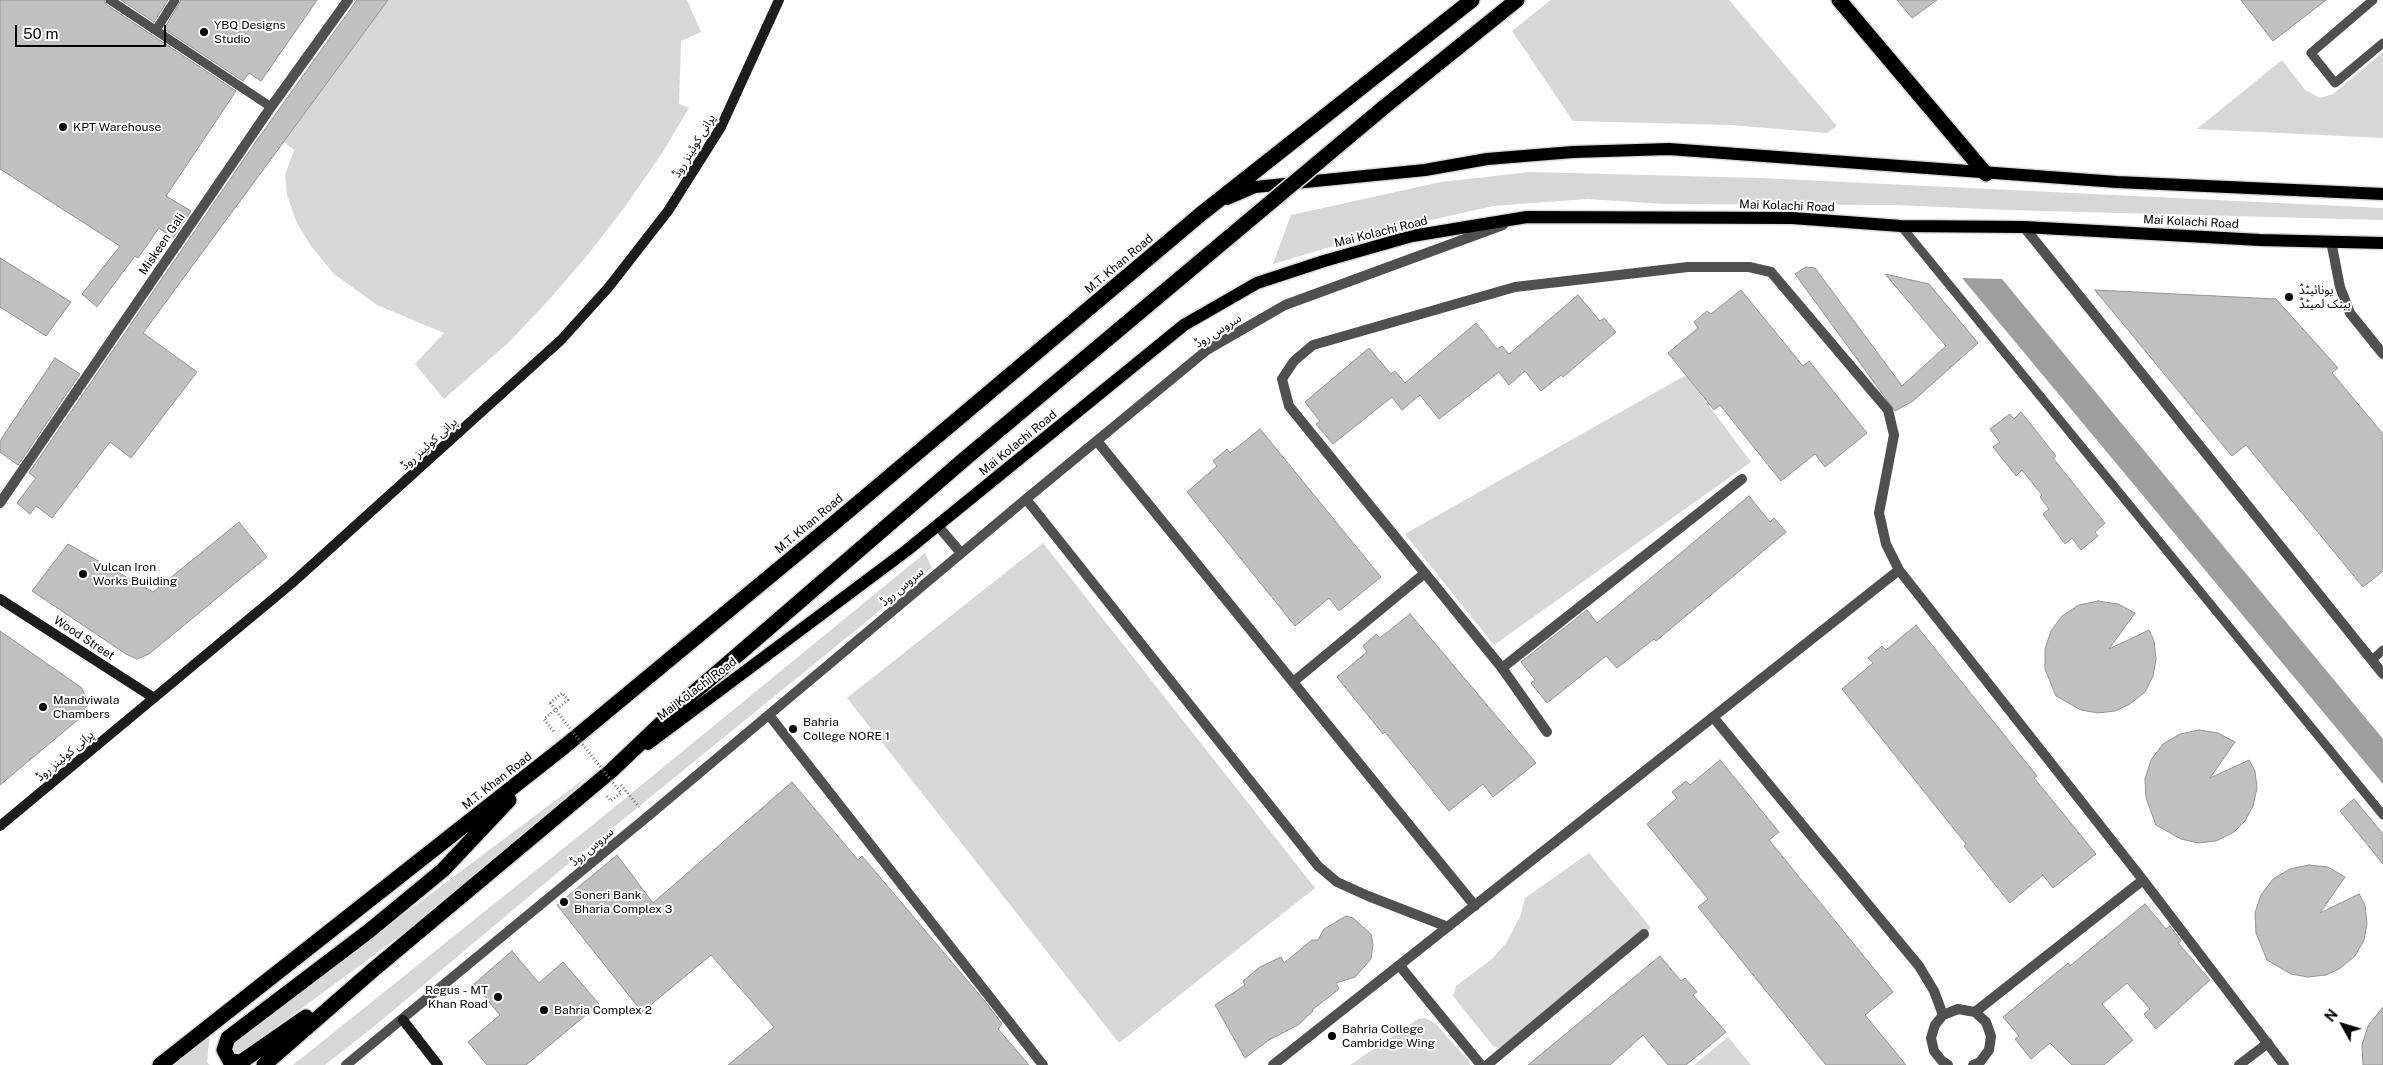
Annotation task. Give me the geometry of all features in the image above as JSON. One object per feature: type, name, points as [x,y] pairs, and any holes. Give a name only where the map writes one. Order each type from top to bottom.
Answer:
[{"type":"highway","name":"M.T. Khan Road","points":[[160,1065],[545,762],[833,524],[1201,214],[1472,0]]},
{"type":"highway","points":[[264,1065],[373,970],[612,771],[690,696],[967,457],[1382,108],[1517,0]]},
{"type":"highway","points":[[1840,0],[1986,174]]},
{"type":"highway","points":[[373,970],[241,1062],[230,1061],[224,1050],[228,1038],[369,931],[443,870],[545,762]]},
{"type":"main road","points":[[1201,214],[1255,186],[1425,170],[1487,159],[1573,152],[1670,149],[1986,174],[2383,194]]},
{"type":"main road","name":"Mai Kolachi Road","points":[[612,771],[938,526],[1184,325],[1257,284],[1324,261],[1412,236],[1527,216],[1792,218],[1901,226],[2024,227],[2260,240],[2383,243]]},
{"type":"street","name":"Miskeen Gali","points":[[0,503],[271,107],[348,0]]},
{"type":"street","name":"پرانی کوئینز روڈ","points":[[0,826],[361,522],[510,388],[575,325],[608,288],[668,211],[716,136],[779,0]]},
{"type":"street","name":"سروس روڈ","points":[[346,1065],[647,817],[961,553],[1207,350],[1285,305],[1527,216]]},
{"type":"street","points":[[2024,227],[2383,674]]},
{"type":"street","points":[[2331,241],[2340,288],[2350,313],[2383,354]]},
{"type":"street","points":[[1547,732],[1502,668],[1289,406],[1282,380],[1294,361],[1313,345],[1515,287],[1688,267],[1749,267],[1771,272],[1888,410],[1894,436],[1879,514],[1886,544],[1899,570],[2144,880],[2284,1065]]},
{"type":"street","points":[[1097,440],[1474,906]]},
{"type":"street","points":[[1502,668],[1742,479]]},
{"type":"street","points":[[1026,499],[1318,866],[1337,882],[1448,927]]},
{"type":"street","points":[[938,526],[961,553]]},
{"type":"street","points":[[1273,1065],[1899,570]]},
{"type":"street","points":[[1294,682],[1425,574]]},
{"type":"street","name":"Wood Street","points":[[0,599],[154,698]]},
{"type":"street","points":[[769,715],[1043,1065]]},
{"type":"street","points":[[1713,717],[1919,966],[1934,991],[1943,1015]]},
{"type":"street","points":[[1975,1012],[2144,880]]},
{"type":"street","points":[[1487,1065],[1644,934]]},
{"type":"street","points":[[1399,965],[1481,1065]]},
{"type":"street","points":[[1948,1065],[1934,1051],[1931,1038],[1935,1025],[1943,1015],[1958,1009],[1975,1012],[1986,1022],[1991,1036],[1989,1050],[1980,1062],[1973,1065]]},
{"type":"street","points":[[402,1020],[438,1065]]},
{"type":"street","points":[[2239,1065],[2268,1043]]},
{"type":"lane","points":[[110,0],[271,107]]},
{"type":"lane","points":[[156,30],[175,0]]},
{"type":"lane","points":[[2373,0],[2311,53],[2335,83],[2383,43]]},
{"type":"lane","points":[[1901,226],[2383,815]]},
{"type":"lane","points":[[2372,660],[2383,650]]},
{"type":"path","points":[[544,719],[568,700],[562,693],[550,703],[620,793]]},
{"type":"path","points":[[621,784],[647,817]]},
{"type":"shaded area","points":[[388,0],[687,0],[701,32],[681,41],[679,104],[689,108],[662,153],[624,208],[590,252],[548,301],[509,342],[444,399],[415,364],[444,333],[377,305],[334,274],[311,246],[297,223],[287,195],[285,175],[294,150],[284,142]]},
{"type":"shaded area","points":[[1551,0],[1729,0],[1837,126],[1827,133],[1730,125],[1573,121],[1512,31]]},
{"type":"shaded area","points":[[2383,52],[2383,138],[2197,129],[2282,60],[2305,90],[2320,98],[2333,94]]},
{"type":"shaded area","points":[[1530,172],[1761,178],[2383,208],[2383,220],[2008,210],[1895,205],[1665,204],[1587,199],[1493,206],[1387,230],[1273,264],[1291,215],[1441,182]]},
{"type":"shaded area","points":[[1962,278],[2002,279],[2383,739],[2383,784]]},
{"type":"shaded area","points":[[1686,375],[1751,462],[1494,645],[1405,534]]},
{"type":"shaded area","points":[[1043,543],[1315,888],[1119,1043],[847,698]]},
{"type":"shaded area","points":[[925,553],[932,568],[551,878],[377,1024],[325,1065],[293,1065],[600,819]]},
{"type":"shaded area","points":[[592,773],[476,880],[238,1055],[233,1055],[230,1048],[233,1042]]},
{"type":"shaded area","points":[[1589,853],[1651,928],[1503,1046],[1499,1048],[1493,1046],[1453,996],[1456,986],[1492,959],[1506,943],[1520,917],[1525,898]]},
{"type":"shaded area","points":[[1425,1018],[1436,1024],[1469,1061],[1470,1065],[1350,1065],[1418,1019]]},
{"type":"shaded area","points":[[210,1033],[207,1062],[210,1065],[172,1065]]},
{"type":"shaded area","points":[[1728,1037],[1751,1065],[1694,1065]]},
{"type":"building","name":"KPT Warehouse","points":[[0,0],[104,0],[107,5],[236,91],[166,196],[191,211],[173,238],[159,228],[138,258],[135,256],[97,307],[82,294],[120,246],[0,169]]},
{"type":"building","points":[[121,0],[168,0],[154,22]]},
{"type":"building","points":[[181,0],[317,0],[261,81],[249,73],[243,81],[164,29]]},
{"type":"building","points":[[357,0],[388,0],[143,333],[197,372],[131,458],[110,442],[52,518],[36,506],[30,514],[17,503],[36,478],[29,473],[255,143]]},
{"type":"building","points":[[1897,0],[1937,0],[1912,18]]},
{"type":"building","points":[[2241,0],[2326,0],[2273,41]]},
{"type":"building","points":[[0,258],[71,302],[46,336],[0,307]]},
{"type":"building","points":[[1806,267],[1815,268],[1902,386],[1946,346],[1885,274],[1929,284],[1978,343],[1913,401],[1895,411],[1795,274]]},
{"type":"building","points":[[1741,290],[1803,366],[1809,361],[1867,433],[1825,467],[1815,454],[1781,481],[1720,405],[1714,410],[1668,353],[1698,328],[1694,322],[1707,311],[1711,314]]},
{"type":"building","points":[[2095,290],[2276,299],[2338,368],[2332,373],[2383,434],[2383,571],[2363,587],[2246,445],[2232,456]]},
{"type":"building","points":[[1578,295],[1600,321],[1604,318],[1616,332],[1563,377],[1561,375],[1541,391],[1525,371],[1509,385],[1499,372],[1439,419],[1420,395],[1402,410],[1392,397],[1333,444],[1316,424],[1320,421],[1305,402],[1369,348],[1391,374],[1395,371],[1405,383],[1476,323],[1497,349],[1502,346],[1509,354]]},
{"type":"building","points":[[55,358],[80,374],[18,465],[0,452],[0,441]]},
{"type":"building","points":[[2021,412],[2056,456],[2053,458],[2105,523],[2095,532],[2098,536],[2081,550],[2072,538],[2065,544],[2043,514],[2049,509],[2040,497],[2042,495],[2022,470],[2016,476],[1993,447],[2000,442],[1990,429],[2010,414],[2014,419]]},
{"type":"building","points":[[1260,429],[1381,577],[1339,611],[1329,598],[1295,626],[1187,492],[1217,466],[1213,461],[1227,449],[1230,453]]},
{"type":"building","points":[[1749,496],[1770,522],[1774,518],[1786,532],[1656,641],[1654,639],[1617,668],[1606,656],[1547,703],[1531,683],[1535,680],[1521,662],[1587,610],[1597,623]]},
{"type":"building","name":"Vulcan Iron Works Building","points":[[239,522],[267,557],[149,654],[137,659],[126,654],[32,591],[68,544],[153,592]]},
{"type":"building","points":[[2098,601],[2118,604],[2135,613],[2109,649],[2149,630],[2154,641],[2156,659],[2153,676],[2145,692],[2130,704],[2115,711],[2098,713],[2081,710],[2056,696],[2045,669],[2045,649],[2051,631],[2062,616],[2079,605]]},
{"type":"building","points":[[1410,614],[1536,763],[1493,797],[1483,784],[1449,811],[1385,732],[1383,734],[1337,677],[1367,652],[1363,646],[1376,634],[1380,638]]},
{"type":"building","points":[[1916,625],[2037,776],[2034,778],[2096,854],[2053,888],[2043,875],[2010,903],[1964,846],[1966,844],[1842,689],[1873,663],[1868,658],[1882,646],[1886,650]]},
{"type":"building","name":"Mandviwala Chambers","points":[[0,631],[82,688],[88,703],[80,718],[0,785]]},
{"type":"building","points":[[2199,730],[2218,733],[2235,742],[2210,778],[2249,760],[2255,771],[2257,788],[2253,806],[2245,821],[2234,832],[2216,841],[2198,843],[2181,839],[2156,825],[2146,798],[2145,779],[2151,760],[2163,744],[2180,734]]},
{"type":"building","points":[[1720,760],[1779,832],[1769,840],[1893,992],[1865,1015],[1906,1065],[1826,1065],[1698,907],[1708,899],[1647,824],[1677,798],[1672,792],[1686,781],[1690,785]]},
{"type":"building","points":[[792,782],[858,860],[862,856],[988,1005],[1002,1024],[998,1029],[1029,1065],[728,1065],[774,1027],[711,955],[642,1012],[557,905],[617,855],[653,903]]},
{"type":"building","points":[[2354,799],[2383,834],[2383,864],[2340,811]]},
{"type":"building","points":[[2309,865],[2328,867],[2345,877],[2320,913],[2359,894],[2365,905],[2367,923],[2364,940],[2355,956],[2339,969],[2326,975],[2308,977],[2291,974],[2267,960],[2256,933],[2255,913],[2261,895],[2273,879],[2290,869]]},
{"type":"building","points":[[2145,904],[2166,929],[2170,926],[2181,941],[2178,943],[2210,980],[2156,1029],[2144,1014],[2150,1009],[2127,983],[2102,1004],[2133,1040],[2104,1065],[2072,1065],[2050,1043],[2031,1059],[2015,1039],[2019,1036],[2003,1017],[2068,963],[2070,966]]},
{"type":"building","points":[[1346,916],[1353,918],[1371,934],[1373,945],[1371,959],[1355,977],[1336,983],[1339,989],[1312,1010],[1298,1025],[1269,1040],[1245,1058],[1215,1005],[1245,985],[1243,981],[1260,967],[1281,957],[1284,963],[1312,940],[1318,940],[1324,929]]},
{"type":"building","name":"Bahria Complex 2","points":[[512,951],[539,983],[563,962],[599,1004],[526,1065],[487,1065],[468,1042],[500,1015],[474,984]]},
{"type":"building","points":[[1660,956],[1681,981],[1685,978],[1697,992],[1693,995],[1726,1032],[1686,1065],[1668,1065],[1643,1035],[1610,1065],[1528,1065]]},
{"type":"building","points":[[2383,1007],[2383,1065],[2363,1065],[2362,1045],[2368,1026]]},
{"type":"place","name":"YBQ Designs Studio","points":[[204,32]]},
{"type":"place","name":"KPT Warehouse","points":[[63,127]]},
{"type":"place","name":"یونائیٹڈ بینک لمیٹڈ","points":[[2289,297]]},
{"type":"place","name":"Vulcan Iron Works Building","points":[[83,574]]},
{"type":"place","name":"Mandviwala Chambers","points":[[43,707]]},
{"type":"place","name":"Bahria College NORE 1","points":[[793,729]]},
{"type":"place","name":"Soneri Bank Bharia Complex 3","points":[[564,902]]},
{"type":"place","name":"Regus - MT Khan Road","points":[[498,997]]},
{"type":"place","name":"Bahria Complex 2","points":[[544,1010]]},
{"type":"place","name":"Bahria College Cambridge Wing","points":[[1332,1036]]}]
